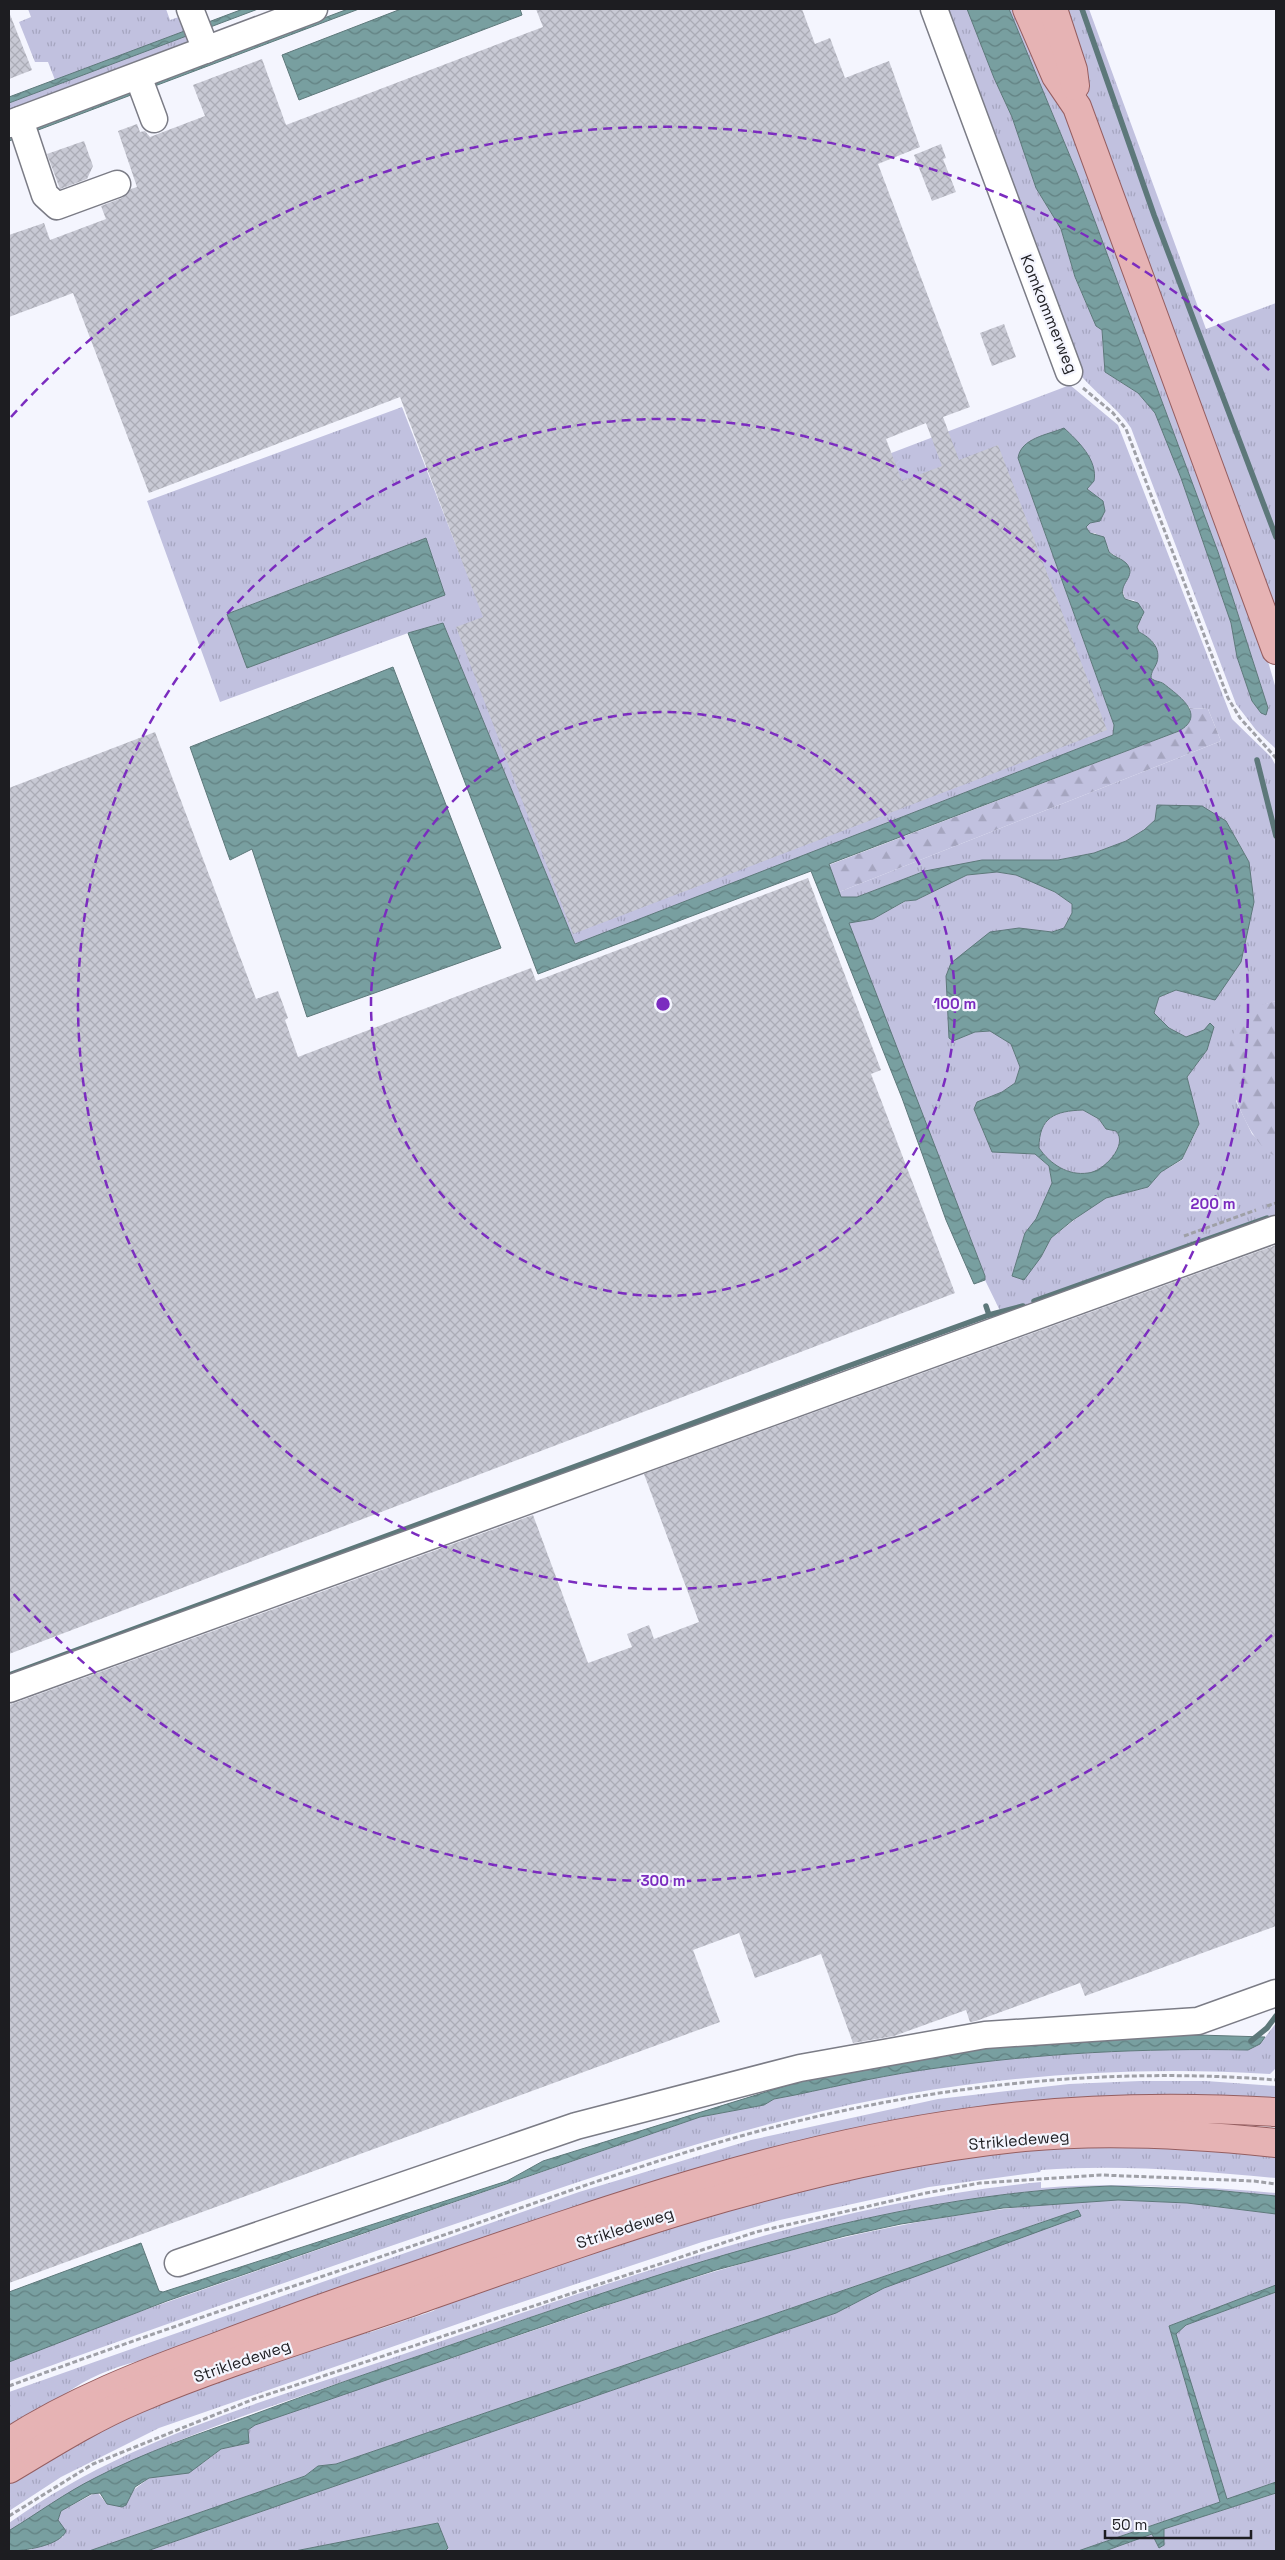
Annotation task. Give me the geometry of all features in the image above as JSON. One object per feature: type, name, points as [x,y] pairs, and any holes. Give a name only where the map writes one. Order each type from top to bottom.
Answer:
[{"type":"main road","points":[[1027,9],[1056,76],[1077,107]]},
{"type":"main road","points":[[1052,9],[1073,70],[1077,107],[1276,650]]},
{"type":"main road","name":"Strikledeweg","points":[[9,2442],[47,2418],[127,2380],[307,2313],[566,2224],[753,2168],[919,2130],[1025,2116],[1142,2108],[1276,2112]]},
{"type":"main road","name":"Strikledeweg","points":[[9,2469],[94,2420],[136,2399],[571,2246],[757,2188],[922,2151],[1028,2137],[1150,2134],[1209,2136],[1276,2143]]},
{"type":"street","points":[[117,184],[57,206],[45,195],[20,127],[144,93],[198,29],[314,9]]},
{"type":"street","name":"Komkommerweg","points":[[934,9],[1069,372]]},
{"type":"street","points":[[9,1689],[1276,1229]]},
{"type":"street","points":[[178,2263],[576,2126],[800,2068],[985,2035],[1198,2021],[1276,1993]]},
{"type":"path","name":"Komkommerweg","points":[[1069,372],[1078,384],[1113,413],[1126,429],[1228,698],[1240,718],[1276,758]]},
{"type":"path","points":[[1184,1236],[1276,1203]]},
{"type":"path","points":[[9,2516],[92,2464],[254,2399],[756,2232],[926,2193],[980,2183],[1101,2175],[1254,2181],[1276,2184]]},
{"type":"green space","points":[[28,9],[166,9],[170,20],[185,15],[190,29],[55,80],[48,62],[35,62],[19,22],[31,17]]},
{"type":"green space","points":[[941,9],[967,9],[994,78],[1012,117],[1036,188],[1061,229],[1075,278],[1096,326],[1102,330],[1105,372],[1138,393],[1155,413],[1181,478],[1231,623],[1237,657],[1252,701],[1261,713],[1268,708],[1218,552],[1077,173],[1009,9],[1021,9],[1060,102],[1265,651],[1276,689],[1276,749],[1256,730],[1236,704],[1131,428],[1075,368],[1012,181],[1004,175]]},
{"type":"green space","points":[[1060,9],[1089,9],[1206,329],[1276,303],[1276,615],[1101,137]]},
{"type":"green space","points":[[191,34],[187,43],[65,88],[62,92],[9,113],[9,103]]},
{"type":"green space","points":[[1070,385],[1118,425],[1232,719],[1271,757],[1276,766],[1276,1001],[1266,1004],[1236,1101],[1252,1134],[1276,1156],[1276,1220],[1004,1319],[985,1280],[848,923],[873,919],[906,901],[916,900],[967,875],[997,872],[1016,875],[1055,892],[1072,904],[1072,913],[1064,928],[1052,932],[1019,928],[949,1011],[949,1038],[953,1041],[975,1032],[990,1031],[1011,1044],[1020,1067],[1015,1083],[1002,1092],[977,1102],[974,1109],[992,1152],[1035,1154],[1049,1166],[1052,1184],[1036,1219],[1025,1233],[1012,1276],[1041,1257],[1051,1238],[1091,1207],[1106,1198],[1148,1187],[1161,1172],[1182,1160],[1199,1125],[1187,1077],[1207,1050],[1204,1030],[1186,1038],[1169,1028],[1154,1013],[1159,997],[1176,990],[1204,996],[1249,862],[1226,821],[1157,805],[1155,820],[1144,830],[1126,841],[1094,853],[1058,860],[982,860],[914,875],[857,897],[841,897],[839,892],[1221,741],[1208,709],[1190,708],[1163,683],[1155,682],[1151,678],[1151,673],[1157,660],[1155,644],[1139,632],[1137,626],[1143,616],[1134,600],[1125,599],[1122,587],[1125,583],[1121,559],[1109,552],[1108,547],[1095,533],[1090,533],[1086,527],[1090,523],[1089,493],[1087,489],[1018,458],[1114,725],[1113,735],[575,944],[443,623],[408,633],[220,702],[147,501],[402,407],[481,609]],"holes":[[[426,538],[445,595],[247,668],[227,614]]]},
{"type":"green space","points":[[1190,708],[1208,709],[1221,741],[839,892],[829,865],[1179,731],[1190,721]]},
{"type":"green space","points":[[1276,1001],[1276,1156],[1259,1143],[1244,1118],[1230,1078],[1228,1054],[1237,1026],[1245,1015],[1264,1004]]},
{"type":"green space","points":[[1083,1110],[1099,1119],[1106,1129],[1116,1131],[1119,1143],[1112,1157],[1101,1168],[1088,1173],[1073,1173],[1060,1168],[1043,1154],[1039,1148],[1040,1138],[1042,1129],[1050,1118],[1064,1112]]},
{"type":"green space","points":[[1276,2023],[1276,2068],[1270,2074],[1150,2071],[1030,2078],[911,2093],[794,2118],[708,2141],[581,2181],[287,2282],[9,2381],[9,2362],[107,2323],[700,2117],[764,2105],[774,2099],[866,2080],[919,2070],[976,2063],[1053,2055],[1131,2051],[1248,2050],[1260,2044]]},
{"type":"green space","points":[[1206,2081],[1276,2086],[1276,2098],[1233,2096],[1196,2106],[1116,2106],[137,2361],[109,2370],[82,2383],[57,2399],[9,2436],[9,2392],[579,2192],[751,2140],[938,2099],[1069,2084]]},
{"type":"green space","points":[[1048,2143],[1276,2150],[1276,2178],[1129,2168],[1041,2170],[1040,2172],[929,2187],[780,2220],[702,2242],[492,2312],[159,2428],[61,2477],[9,2511],[9,2476],[81,2431],[298,2348],[371,2332],[433,2311],[480,2284],[805,2184]]},
{"type":"green space","points":[[1041,2182],[1041,2188],[1100,2185],[1158,2186],[1217,2188],[1276,2193],[1276,2196],[1156,2186],[1083,2187],[996,2196],[911,2210],[826,2228],[742,2250],[576,2302],[202,2431],[158,2450],[87,2487],[47,2508],[9,2532],[9,2523],[54,2494],[100,2468],[149,2445],[249,2406],[637,2274],[716,2249],[796,2227],[877,2208],[959,2193]]},
{"type":"green space","points":[[1118,2200],[1187,2203],[1276,2214],[1276,2285],[1169,2326],[1220,2502],[1078,2551],[445,2551],[448,2548],[438,2523],[295,2551],[147,2551],[836,2313],[884,2288],[1078,2210],[336,2464],[318,2466],[305,2476],[89,2551],[27,2551],[63,2537],[63,2528],[58,2520],[61,2511],[97,2492],[107,2504],[131,2492],[149,2478],[203,2463],[221,2449],[246,2444],[248,2430],[254,2425],[603,2307],[748,2262],[820,2243],[894,2227],[968,2214],[1043,2205]]},
{"type":"green space","points":[[1276,2292],[1276,2482],[1227,2499],[1175,2334],[1186,2325]]},
{"type":"green space","points":[[1276,2493],[1276,2551],[1105,2551],[1152,2534],[1159,2548],[1164,2545],[1164,2529]]},
{"type":"water","points":[[243,9],[258,9],[9,103],[9,97]]},
{"type":"water","points":[[348,9],[359,9],[9,141],[9,137]]},
{"type":"water","points":[[401,9],[520,9],[522,15],[299,100],[282,55]]},
{"type":"water","points":[[967,9],[1009,9],[1077,173],[1218,552],[1268,708],[1266,715],[1261,713],[1252,701],[1237,657],[1231,623],[1181,478],[1155,413],[1138,393],[1105,372],[1102,330],[1096,326],[1075,277],[1061,229],[1036,188],[1012,117],[994,78]]},
{"type":"water","points":[[1064,428],[1081,445],[1090,458],[1093,466],[1094,481],[1087,489],[1103,501],[1105,511],[1100,521],[1090,523],[1086,527],[1090,533],[1104,537],[1109,552],[1124,561],[1129,568],[1129,577],[1124,585],[1123,594],[1125,599],[1138,603],[1144,612],[1137,627],[1139,632],[1151,640],[1158,652],[1157,662],[1152,671],[1151,678],[1164,684],[1183,700],[1191,712],[1191,719],[1179,731],[829,864],[841,897],[857,897],[925,871],[982,860],[1058,860],[1094,853],[1126,841],[1144,830],[1155,820],[1157,805],[1202,806],[1226,821],[1249,862],[1254,902],[1241,962],[1215,1000],[1176,990],[1159,997],[1154,1013],[1169,1028],[1186,1037],[1204,1030],[1210,1023],[1214,1027],[1207,1050],[1187,1077],[1199,1124],[1182,1159],[1161,1172],[1148,1187],[1106,1198],[1073,1220],[1051,1238],[1041,1257],[1024,1280],[1012,1276],[1025,1233],[1036,1219],[1052,1183],[1049,1166],[1035,1154],[992,1152],[974,1109],[977,1102],[1002,1092],[1015,1083],[1020,1067],[1011,1044],[990,1031],[975,1032],[953,1041],[949,1038],[946,976],[951,963],[990,932],[1019,928],[1052,932],[1064,928],[1072,913],[1072,904],[1055,892],[1016,875],[997,872],[967,875],[916,900],[905,901],[873,919],[849,923],[985,1276],[985,1280],[974,1284],[946,1220],[902,1098],[811,871],[538,974],[408,633],[443,623],[575,944],[1113,735],[1114,725],[1018,458],[1020,451],[1029,442]],"holes":[[[1083,1110],[1099,1119],[1106,1129],[1116,1131],[1119,1137],[1117,1150],[1101,1168],[1088,1173],[1073,1173],[1054,1164],[1039,1148],[1042,1129],[1050,1118],[1057,1114]]]},
{"type":"water","points":[[426,538],[445,595],[247,668],[227,614]]},
{"type":"water","points":[[393,667],[501,948],[307,1017],[252,849],[230,860],[190,747]]},
{"type":"water","points":[[1165,2034],[1265,2037],[1260,2044],[1248,2050],[1131,2051],[1053,2055],[919,2070],[774,2099],[764,2105],[700,2117],[167,2301],[9,2362],[9,2292],[141,2243],[159,2291],[163,2292],[507,2181],[543,2161],[808,2079],[876,2063],[1042,2040]]},
{"type":"water","points":[[1111,2186],[1214,2190],[1276,2196],[1276,2214],[1187,2203],[1118,2200],[1003,2208],[901,2224],[845,2236],[716,2270],[591,2310],[255,2425],[248,2430],[249,2443],[221,2449],[189,2473],[149,2478],[135,2487],[126,2505],[122,2507],[107,2504],[100,2493],[91,2494],[61,2511],[58,2520],[66,2531],[57,2540],[32,2549],[9,2551],[10,2530],[84,2484],[133,2460],[192,2436],[345,2381],[603,2293],[769,2242],[854,2221],[939,2204],[1024,2192]]},
{"type":"water","points":[[1078,2210],[1081,2216],[884,2288],[836,2313],[147,2551],[89,2551],[305,2476],[318,2466],[336,2464]]},
{"type":"water","points":[[1276,2285],[1276,2292],[1186,2325],[1176,2334],[1227,2499],[1276,2482],[1276,2493],[1164,2529],[1164,2545],[1159,2548],[1152,2534],[1105,2551],[1078,2551],[1220,2502],[1169,2326]]},
{"type":"water","points":[[438,2523],[448,2548],[445,2551],[295,2551]]},
{"type":"building","points":[[536,9],[802,9],[815,44],[830,38],[845,78],[889,61],[920,147],[878,164],[970,407],[943,417],[959,460],[998,445],[1107,730],[573,934],[456,627],[483,617],[400,397],[149,493],[73,293],[9,317],[9,235],[44,223],[50,240],[106,219],[101,206],[122,198],[131,189],[137,187],[118,131],[137,124],[140,132],[145,131],[150,137],[205,116],[193,85],[262,59],[286,125],[543,27]],"holes":[[[926,423],[942,466],[902,481],[886,439]]]},
{"type":"building","points":[[9,12],[32,70],[9,79]]},
{"type":"building","points":[[84,141],[93,166],[87,179],[60,189],[47,154]]},
{"type":"building","points":[[941,144],[946,158],[943,159],[956,192],[932,201],[914,155]]},
{"type":"building","points":[[1004,324],[1016,357],[992,366],[980,333]]},
{"type":"building","points":[[155,732],[256,999],[278,991],[288,1018],[285,1020],[298,1057],[531,968],[536,981],[808,878],[881,1070],[871,1074],[955,1293],[9,1654],[9,788]]},
{"type":"building","points":[[1276,1245],[1276,1926],[1085,1996],[1080,1983],[976,2021],[970,2022],[966,2010],[894,2036],[853,2043],[821,1954],[755,1978],[739,1933],[693,1950],[720,2022],[9,2283],[9,1705],[533,1515],[588,1663],[632,1647],[627,1634],[649,1625],[654,1639],[699,1622],[644,1474]]},
{"type":"waterway","points":[[1082,9],[1154,215],[1276,537]]},
{"type":"waterway","points":[[1257,760],[1276,836]]},
{"type":"waterway","points":[[1034,1301],[1267,1218]]},
{"type":"waterway","points":[[986,1306],[989,1315]]},
{"type":"waterway","points":[[9,1675],[840,1369],[989,1315],[1023,1306]]},
{"type":"waterway","points":[[1251,2041],[1267,2028],[1276,2016]]}]
